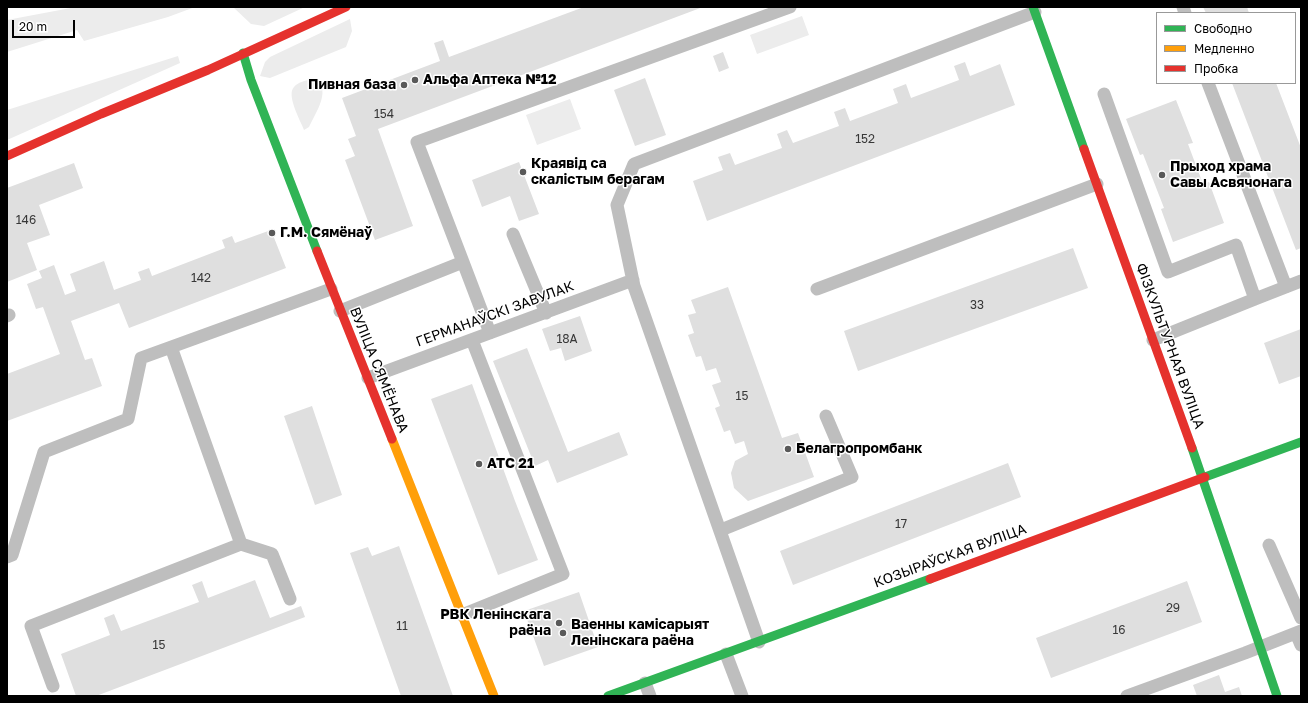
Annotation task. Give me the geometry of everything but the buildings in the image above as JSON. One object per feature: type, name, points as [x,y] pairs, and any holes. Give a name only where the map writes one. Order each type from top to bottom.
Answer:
[{"type":"street","points":[[7,156],[101,114],[208,70],[346,7]]},
{"type":"street","name":"ФІЗКУЛЬТУРНАЯ ВУЛІЦА","points":[[1034,10],[1203,478],[1277,696]]},
{"type":"street","name":"ВУЛІЦА СЯМЁНАВА","points":[[243,53],[251,80],[331,289],[368,378],[494,696]]},
{"type":"street","name":"КОЗЫРАЎСКАЯ ВУЛІЦА","points":[[608,696],[759,642],[1301,442]]},
{"type":"lane","points":[[490,333],[417,142],[790,7]]},
{"type":"lane","points":[[759,642],[721,530],[632,280],[617,205],[634,164],[1034,10]]},
{"type":"lane","points":[[1208,84],[1286,287]]},
{"type":"lane","points":[[1104,94],[1168,272],[1236,245],[1255,299]]},
{"type":"lane","points":[[817,289],[1097,184]]},
{"type":"lane","points":[[513,234],[546,313]]},
{"type":"lane","points":[[340,310],[463,262]]},
{"type":"lane","name":"ГЕРМАНАЎСКІ ЗАВУЛАК","points":[[368,378],[632,280]]},
{"type":"lane","points":[[1153,340],[1301,281]]},
{"type":"lane","points":[[7,557],[12,555],[44,452],[128,420],[141,358],[331,289]]},
{"type":"lane","points":[[462,615],[563,574],[472,340]]},
{"type":"lane","points":[[171,347],[241,544]]},
{"type":"lane","points":[[721,530],[852,478],[826,416]]},
{"type":"lane","points":[[52,686],[31,626],[241,544],[272,554],[290,599]]},
{"type":"lane","points":[[1269,545],[1301,618]]},
{"type":"lane","points":[[1127,696],[1299,632],[1301,645]]},
{"type":"lane","points":[[726,654],[742,696]]},
{"type":"lane","points":[[645,683],[650,696]]},
{"type":"shaded area","points":[[76,7],[195,7],[168,17],[84,41],[77,30],[7,52],[7,20]]},
{"type":"shaded area","points":[[233,7],[305,7],[264,26],[251,24]]},
{"type":"shaded area","points":[[802,16],[809,35],[757,54],[750,35]]},
{"type":"shaded area","points":[[350,19],[352,31],[346,47],[270,78],[260,76],[265,62],[270,57]]},
{"type":"shaded area","points":[[178,56],[180,63],[7,140],[7,110]]},
{"type":"shaded area","points":[[311,79],[318,82],[322,87],[322,93],[319,108],[309,127],[304,130],[294,108],[292,91],[298,84]]},
{"type":"shaded area","points":[[570,99],[581,129],[537,145],[526,115]]},
{"type":"traffic: fast","points":[[1033,7],[1084,149]]},
{"type":"traffic: fast","points":[[243,53],[251,80],[317,251]]},
{"type":"traffic: fast","points":[[1205,477],[1301,442]]},
{"type":"traffic: fast","points":[[1192,448],[1277,696]]},
{"type":"traffic: fast","points":[[608,696],[930,579]]},
{"type":"traffic: slow","points":[[392,439],[494,696]]},
{"type":"traffic: jam","points":[[7,156],[101,114],[208,70],[346,7]]},
{"type":"traffic: jam","points":[[1084,149],[1192,448]]},
{"type":"traffic: jam","points":[[317,251],[392,439]]},
{"type":"traffic: jam","points":[[930,579],[1205,477]]},
{"type":"place","name":"Альфа Аптека №12","points":[[415,80]]},
{"type":"place","name":"Пивная база","points":[[404,85]]},
{"type":"place","name":"Краявід са скалістым берагам","points":[[523,172]]},
{"type":"place","name":"Прыход храма Савы Асвячонага","points":[[1162,175]]},
{"type":"place","name":"Г.М. Сямёнаў","points":[[272,233]]},
{"type":"place","name":"Белагропромбанк","points":[[788,449]]},
{"type":"place","name":"АТС 21","points":[[479,464]]},
{"type":"place","name":"РВК Ленінскага раёна","points":[[559,623]]},
{"type":"place","name":"Ваенны камісарыят Ленінскага раёна","points":[[563,633]]}]
